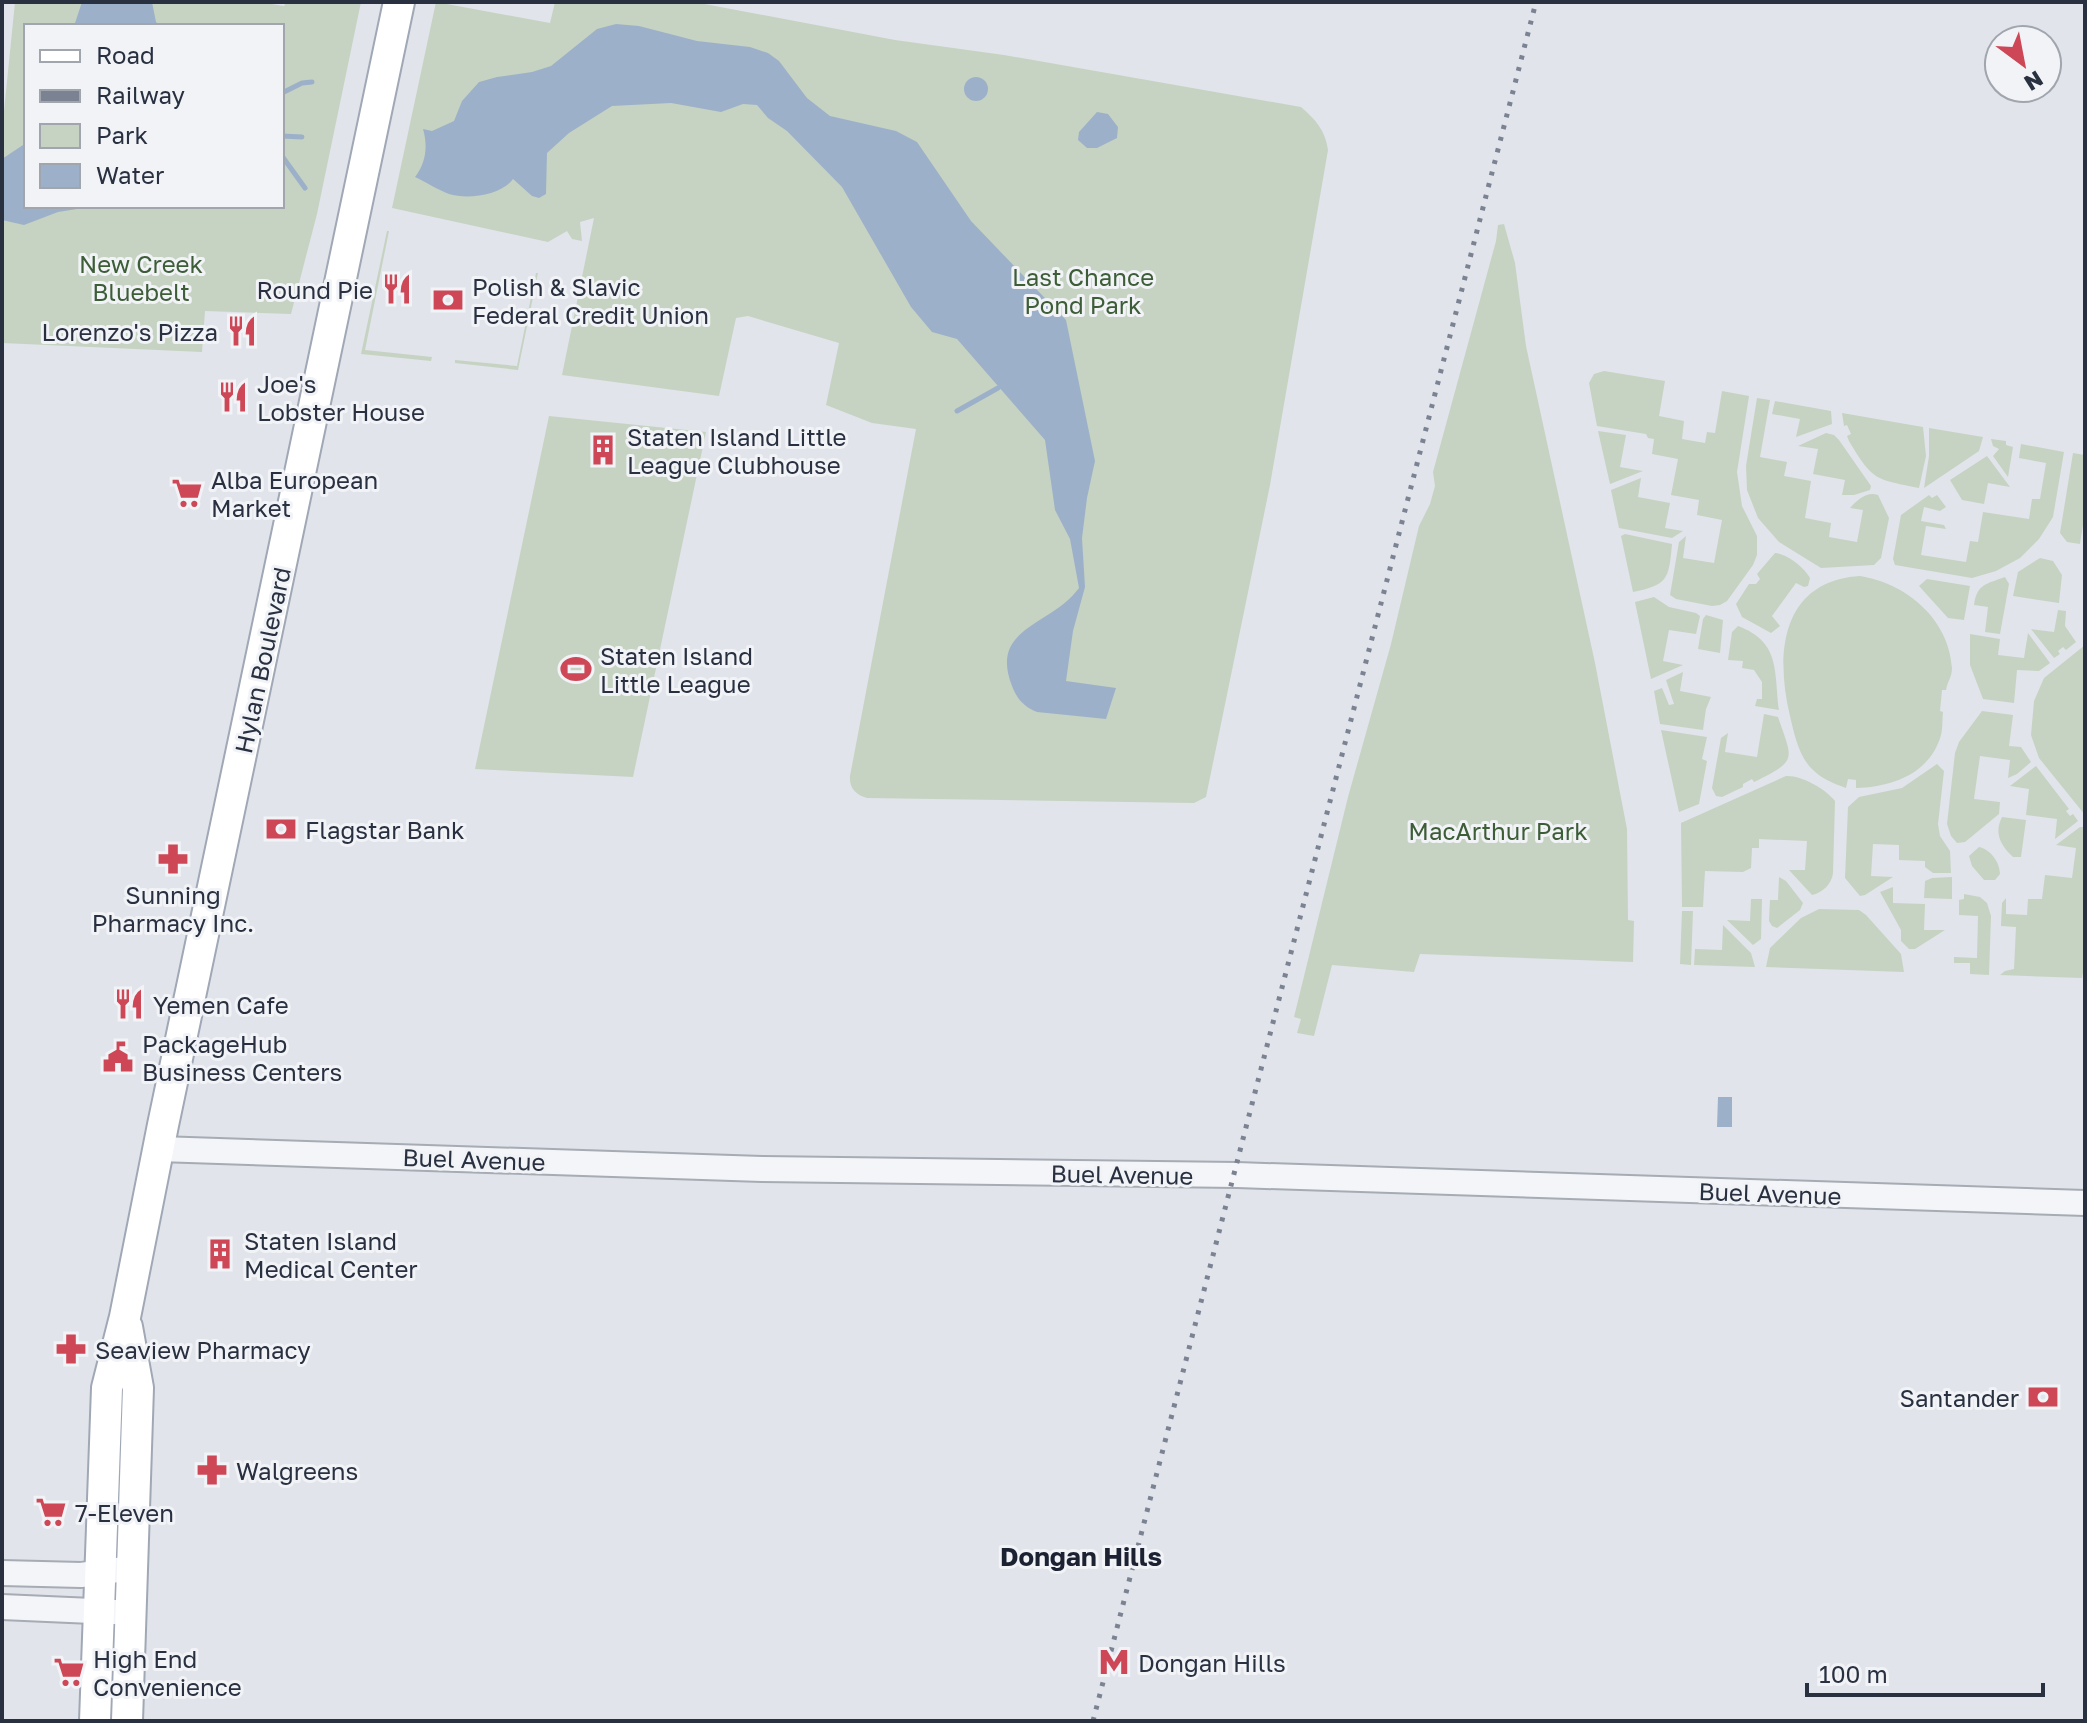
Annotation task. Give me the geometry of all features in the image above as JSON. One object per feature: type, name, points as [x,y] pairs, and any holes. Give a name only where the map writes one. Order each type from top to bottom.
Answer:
[{"type":"main road","name":"Hylan Boulevard","points":[[95,1721],[107,1388],[125,1317],[399,2]]},
{"type":"main road","name":"Hylan Boulevard","points":[[125,1317],[138,1388],[127,1721]]},
{"type":"street","name":"Buel Avenue","points":[[159,1149],[752,1168],[1237,1175],[2085,1203]]},
{"type":"street","points":[[2,1573],[81,1575],[132,1568]]},
{"type":"street","points":[[2,1607],[131,1613]]},
{"type":"green space","name":"New Creek Bluebelt","points":[[15,2],[260,2],[284,6],[286,2],[361,2],[317,214],[291,314],[205,311],[202,352],[2,343],[2,131]]},
{"type":"green space","name":"Last Chance Pond Park","points":[[436,2],[550,23],[555,2],[694,2],[895,40],[1004,55],[1301,107],[1311,116],[1322,131],[1328,150],[1270,485],[1206,797],[1194,803],[867,798],[854,790],[850,776],[916,429],[872,423],[826,405],[839,343],[748,316],[736,318],[719,396],[562,375],[594,218],[580,222],[582,241],[572,239],[567,231],[548,242],[392,208]]},
{"type":"green space","name":"MacArthur Park","points":[[1504,224],[1515,263],[1526,346],[1595,663],[1627,829],[1628,920],[1634,921],[1633,962],[1420,954],[1414,972],[1332,965],[1314,1036],[1297,1033],[1301,1019],[1294,1017],[1348,797],[1391,644],[1419,526],[1435,486],[1433,472],[1498,225]]},
{"type":"green space","points":[[387,231],[365,350],[432,357],[431,361],[361,354]]},
{"type":"green space","points":[[536,273],[518,370],[455,363],[455,360],[517,366]]},
{"type":"green space","points":[[1604,371],[1665,381],[1659,416],[1684,421],[1682,439],[1705,443],[1707,432],[1715,433],[1722,391],[1749,396],[1737,472],[1742,506],[1757,536],[1757,555],[1727,601],[1720,605],[1676,599],[1670,595],[1679,542],[1686,536],[1683,558],[1714,563],[1722,520],[1697,515],[1699,500],[1671,495],[1678,459],[1652,454],[1654,439],[1646,434],[1597,426],[1589,383],[1594,374]]},
{"type":"green space","points":[[1757,398],[1770,400],[1760,457],[1787,462],[1784,476],[1811,481],[1805,518],[1831,523],[1829,537],[1857,542],[1863,510],[1850,508],[1866,495],[1878,495],[1889,518],[1881,558],[1874,565],[1821,568],[1779,542],[1758,518],[1747,490],[1746,466]]},
{"type":"green space","points":[[1775,401],[1831,411],[1832,424],[1796,437],[1800,419],[1772,414]]},
{"type":"green space","points":[[1842,413],[1923,427],[1926,456],[1919,488],[1884,480],[1870,471],[1849,441],[1847,436],[1851,434],[1847,425],[1844,426]]},
{"type":"green space","name":"Staten Island Little League","points":[[549,416],[706,432],[633,777],[475,769]]},
{"type":"green space","points":[[1929,428],[1983,437],[1979,451],[1924,488],[1929,456]]},
{"type":"green space","points":[[1598,431],[1626,435],[1620,467],[1643,471],[1610,484]]},
{"type":"green space","points":[[1826,433],[1839,440],[1871,486],[1870,490],[1842,495],[1845,480],[1813,474],[1818,449],[1798,446]]},
{"type":"green space","points":[[1991,439],[2006,441],[2006,445],[2013,447],[2008,477],[1993,456],[1999,449],[1993,446]]},
{"type":"green space","points":[[2021,444],[2064,452],[2053,517],[2039,539],[2020,558],[1996,571],[1972,578],[1895,565],[1893,559],[1901,515],[1929,495],[1932,498],[1937,495],[1946,507],[1940,511],[1924,507],[1921,521],[1944,525],[1946,529],[1926,526],[1921,555],[1966,562],[1970,541],[1978,542],[1983,512],[2029,519],[2032,499],[2040,499],[2046,463],[2019,458]]},
{"type":"green space","points":[[2073,453],[2085,455],[2085,512],[2080,544],[2067,542],[2060,533]]},
{"type":"green space","points":[[1987,456],[2010,487],[1988,483],[1984,504],[1962,500],[1950,480]]},
{"type":"green space","points":[[1641,478],[1638,497],[1670,503],[1665,528],[1683,531],[1672,538],[1619,528],[1611,490]]},
{"type":"green space","points":[[1625,534],[1672,544],[1667,573],[1653,587],[1633,592],[1621,536]]},
{"type":"green space","points":[[1775,553],[1795,562],[1810,578],[1808,586],[1796,583],[1772,616],[1780,626],[1771,633],[1742,617],[1736,604],[1749,584],[1756,584],[1760,579],[1757,574]]},
{"type":"green space","points":[[2040,558],[2053,561],[2062,575],[2059,603],[2013,596],[2018,572]]},
{"type":"green space","points":[[1860,576],[1893,586],[1922,606],[1943,634],[1952,671],[1946,690],[1942,690],[1941,735],[1928,760],[1919,769],[1896,781],[1856,788],[1856,780],[1848,779],[1846,788],[1818,774],[1799,749],[1785,692],[1785,646],[1799,606],[1814,591],[1834,581]]},
{"type":"green space","points":[[2005,577],[2009,584],[2000,634],[1985,632],[1988,607],[1974,605],[1975,598],[1984,586]]},
{"type":"green space","points":[[1927,579],[1970,586],[1964,620],[1948,618],[1919,586]]},
{"type":"green space","points":[[1654,597],[1669,607],[1700,616],[1696,634],[1669,630],[1663,661],[1683,665],[1651,679],[1635,602]]},
{"type":"green space","points":[[2058,610],[2066,611],[2065,626],[2076,642],[2066,650],[2063,647],[2054,658],[2031,629],[2054,632]]},
{"type":"green space","points":[[1706,615],[1723,620],[1720,653],[1698,649]]},
{"type":"green space","points":[[1738,626],[1752,633],[1769,650],[1775,671],[1779,710],[1755,706],[1757,699],[1762,699],[1762,682],[1754,670],[1742,668],[1743,661],[1728,660],[1732,632]]},
{"type":"green space","points":[[2028,633],[2050,663],[2039,671],[2017,670],[2014,703],[1983,699],[1970,665],[1970,634],[2000,639],[1998,655],[2024,658]]},
{"type":"green space","points":[[2085,645],[2085,815],[2039,758],[2031,735],[2034,701],[2044,678]]},
{"type":"green space","points":[[1683,672],[1680,691],[1711,697],[1703,730],[1660,724],[1654,691],[1662,688],[1669,705],[1674,704],[1666,680]]},
{"type":"green space","points":[[1982,711],[2013,715],[2009,746],[2021,747],[2031,762],[2008,778],[2010,760],[1980,756],[1974,799],[2000,802],[1999,814],[1965,842],[1957,843],[1947,824],[1955,753],[1959,742]]},
{"type":"green space","points":[[1764,714],[1778,717],[1789,751],[1788,758],[1778,769],[1754,782],[1752,779],[1722,797],[1716,796],[1712,788],[1721,738],[1728,733],[1725,752],[1757,757]]},
{"type":"green space","points":[[1661,730],[1707,737],[1702,759],[1707,761],[1699,804],[1679,812]]},
{"type":"green space","points":[[1937,764],[1944,771],[1938,824],[1940,836],[1950,851],[1951,873],[1933,873],[1925,867],[1925,861],[1899,860],[1899,845],[1873,844],[1871,876],[1893,877],[1860,896],[1845,878],[1848,807],[1859,797],[1902,788]]},
{"type":"green space","points":[[2036,766],[2069,809],[2066,811],[2078,821],[2055,839],[2057,819],[2026,815],[2029,789],[2010,786]]},
{"type":"green space","points":[[1786,776],[1813,784],[1835,801],[1833,873],[1829,884],[1812,895],[1789,870],[1805,870],[1807,841],[1759,839],[1759,848],[1752,848],[1751,868],[1743,872],[1705,871],[1703,907],[1682,907],[1681,823]]},
{"type":"green space","points":[[2002,817],[2026,820],[2021,857],[2013,857],[2002,843],[1999,828]]},
{"type":"green space","points":[[2080,827],[2085,827],[2085,962],[2082,978],[2000,975],[2014,969],[2016,927],[2001,926],[2002,903],[2006,898],[2006,914],[2027,915],[2028,899],[2042,899],[2045,875],[2072,878],[2076,848],[2056,845]]},
{"type":"green space","points":[[1979,847],[1990,853],[2000,869],[1995,880],[1984,880],[1972,866],[1969,856]]},
{"type":"green space","points":[[1779,877],[1786,881],[1803,903],[1800,910],[1777,928],[1769,921],[1770,900],[1778,900]]},
{"type":"green space","points":[[1952,877],[1952,899],[1924,898],[1925,881]]},
{"type":"green space","points":[[1893,887],[1893,903],[1925,904],[1924,930],[1945,930],[1915,949],[1909,949],[1901,941],[1901,930],[1880,892]]},
{"type":"green space","points":[[1964,894],[1980,897],[1987,903],[1991,916],[1989,975],[1970,974],[1970,963],[1954,963],[1954,957],[1977,958],[1978,916],[1959,915],[1959,900],[1964,899]]},
{"type":"green space","points":[[1751,899],[1762,899],[1761,939],[1753,945],[1727,920],[1750,921]]},
{"type":"green space","points":[[1819,909],[1859,910],[1866,915],[1901,954],[1904,972],[1766,967],[1770,948],[1801,918]]},
{"type":"green space","points":[[1682,911],[1693,911],[1691,965],[1680,964]]},
{"type":"green space","points":[[1723,925],[1751,953],[1755,967],[1694,965],[1695,949],[1722,950]]},
{"type":"water","points":[[82,2],[152,2],[158,24],[75,24]]},
{"type":"water","points":[[616,24],[639,26],[697,41],[750,47],[768,53],[779,61],[807,98],[830,116],[896,131],[917,142],[971,221],[1066,320],[1095,461],[1082,538],[1085,587],[1073,631],[1066,681],[1116,688],[1106,719],[1032,710],[1016,695],[1007,666],[1015,639],[1067,601],[1079,588],[1070,539],[1055,510],[1045,440],[957,339],[932,332],[911,307],[842,187],[757,105],[743,104],[721,112],[671,103],[612,106],[569,133],[547,153],[546,194],[539,198],[532,196],[513,179],[493,192],[465,196],[449,194],[415,177],[425,154],[423,129],[432,131],[454,121],[462,101],[479,82],[551,66],[597,29]]},
{"type":"water","points":[[976,77],[987,84],[988,89],[981,100],[976,101],[965,94],[964,89],[971,78]]},
{"type":"water","points":[[1097,112],[1108,114],[1118,127],[1117,138],[1097,148],[1087,148],[1078,140],[1079,132]]},
{"type":"water","points":[[24,144],[24,208],[83,208],[58,212],[24,225],[2,220],[2,159]]},
{"type":"water","points":[[1718,1097],[1732,1097],[1732,1127],[1717,1127]]},
{"type":"waterway","points":[[284,92],[302,83],[312,82]]},
{"type":"waterway","points":[[284,136],[302,137]]},
{"type":"waterway","points":[[284,159],[305,188]]},
{"type":"waterway","points":[[957,411],[998,388]]},
{"type":"railway","points":[[1093,1721],[1536,2]]},
{"type":"place","name":"Round Pie","points":[[397,289]]},
{"type":"place","name":"Polish & Slavic Federal Credit Union","points":[[448,300]]},
{"type":"place","name":"Lorenzo's Pizza","points":[[242,331]]},
{"type":"place","name":"Joe's Lobster House","points":[[233,397]]},
{"type":"place","name":"Staten Island Little League Clubhouse","points":[[603,450]]},
{"type":"place","name":"Alba European Market","points":[[187,493]]},
{"type":"place","name":"Staten Island Little League","points":[[576,669]]},
{"type":"place","name":"Flagstar Bank","points":[[281,829]]},
{"type":"place","name":"Sunning Pharmacy Inc.","points":[[173,859]]},
{"type":"place","name":"Yemen Cafe","points":[[129,1004]]},
{"type":"place","name":"PackageHub Business Centers","points":[[118,1057]]},
{"type":"place","name":"Staten Island Medical Center","points":[[220,1254]]},
{"type":"place","name":"Seaview Pharmacy","points":[[71,1349]]},
{"type":"place","name":"Santander","points":[[2043,1397]]},
{"type":"place","name":"Walgreens","points":[[212,1470]]},
{"type":"place","name":"7-Eleven","points":[[51,1512]]},
{"type":"place","name":"Dongan Hills","points":[[1114,1662]]},
{"type":"place","name":"High End Convenience","points":[[69,1672]]},
{"type":"district","name":"Dongan Hills","points":[[1081,1556]]}]
